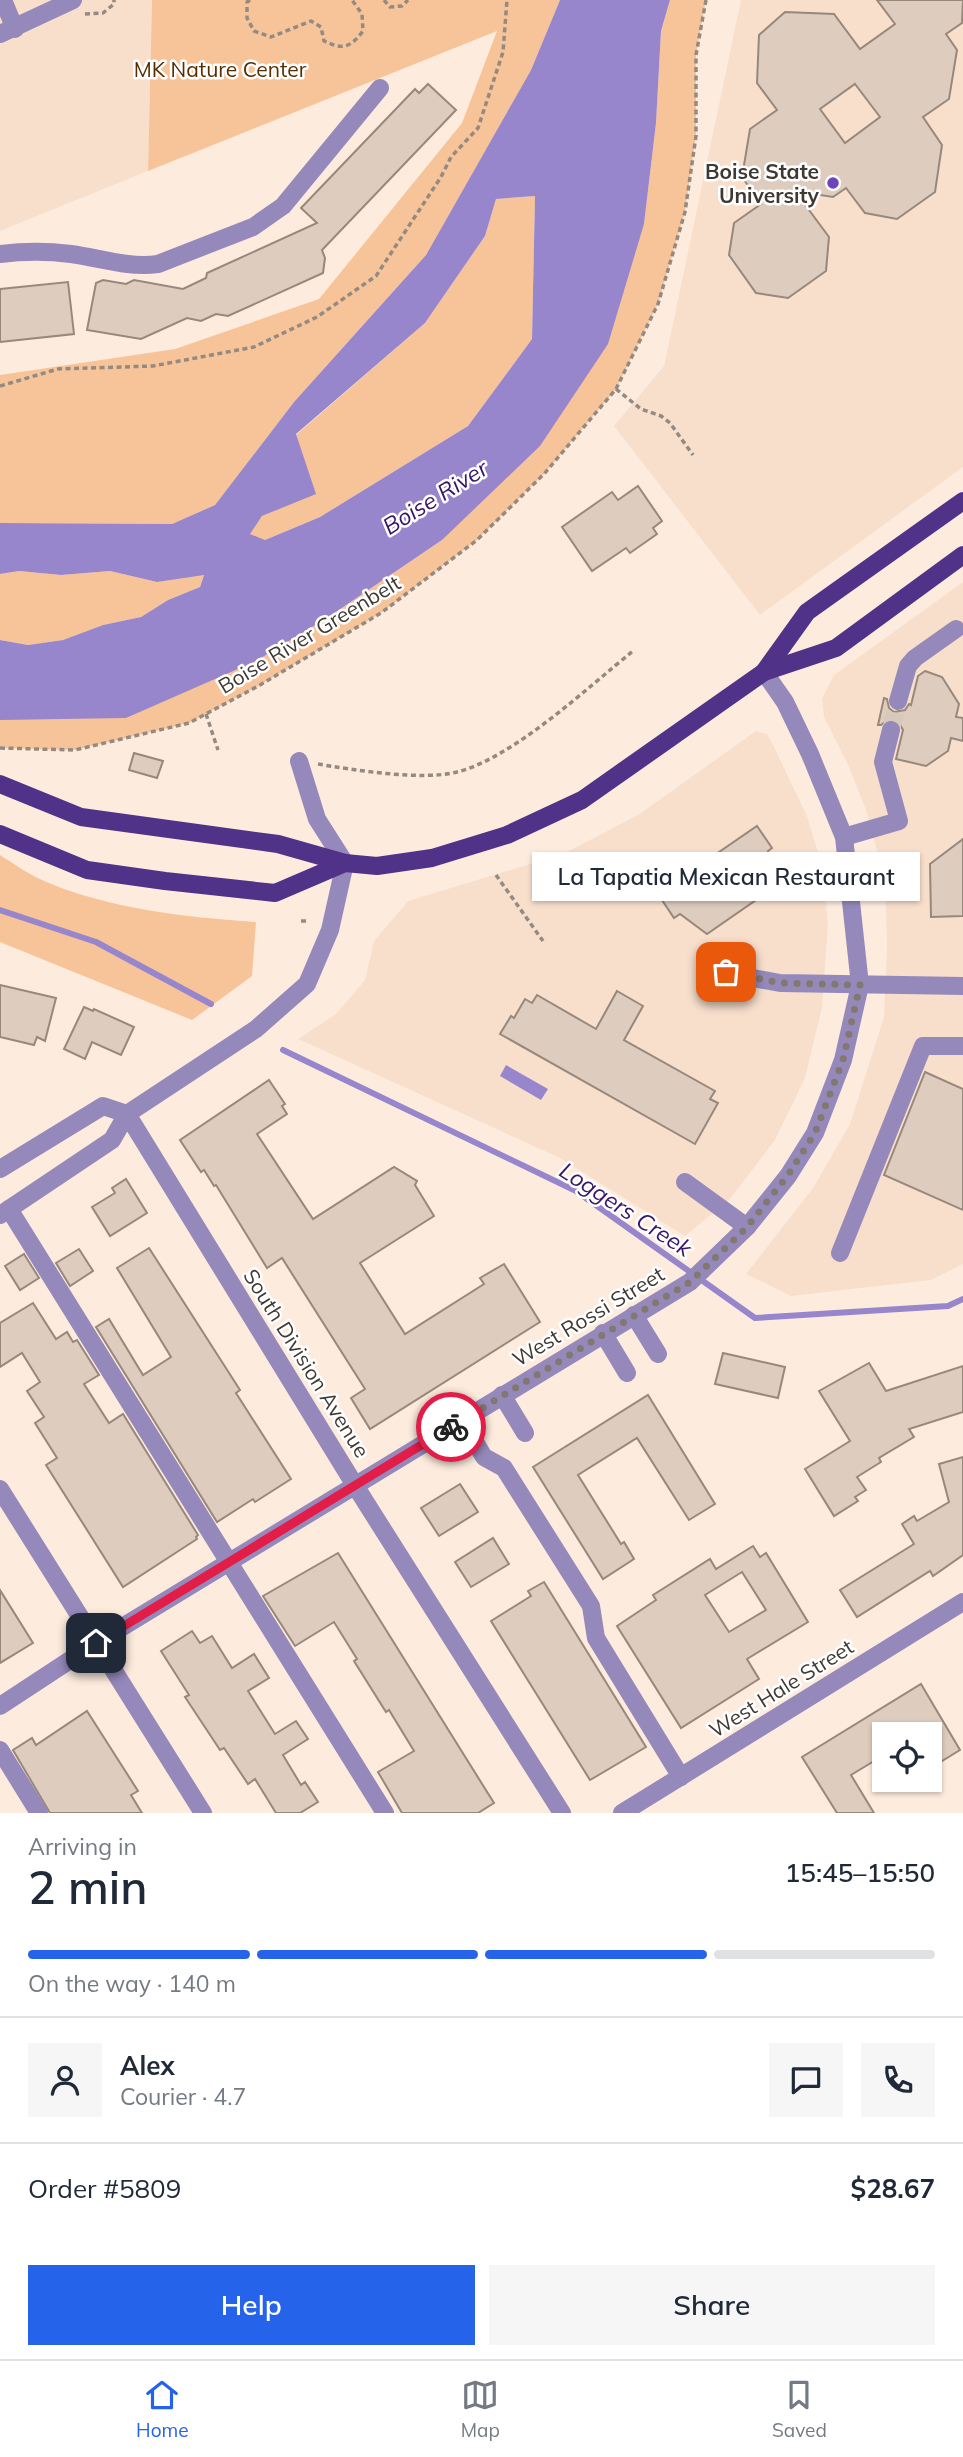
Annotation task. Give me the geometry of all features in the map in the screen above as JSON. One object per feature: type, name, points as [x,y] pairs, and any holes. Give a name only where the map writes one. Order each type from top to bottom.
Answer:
[{"type":"main road","points":[[764,672],[807,612],[963,500]]},
{"type":"main road","points":[[0,784],[81,817],[278,844],[345,863],[377,866],[432,858],[507,835],[582,800],[764,672],[836,648],[963,555]]},
{"type":"main road","points":[[0,834],[87,870],[275,892],[345,863]]},
{"type":"street","points":[[3,0],[7,32],[78,7]]},
{"type":"street","points":[[0,254],[26,251],[72,254],[142,266],[158,264],[253,227],[283,206],[380,88]]},
{"type":"street","points":[[898,701],[908,666],[915,657],[956,629]]},
{"type":"street","name":"West Rossi Street","points":[[0,1706],[96,1643],[690,1282],[747,1227],[788,1175],[815,1133],[843,1060],[860,985],[844,837],[785,702],[764,672]]},
{"type":"street","points":[[844,837],[899,821],[883,762],[891,730]]},
{"type":"street","points":[[299,761],[317,819],[345,863],[330,930],[307,984],[256,1029],[127,1114],[112,1140],[4,1212],[385,1813]]},
{"type":"street","points":[[726,972],[780,983],[963,986]]},
{"type":"street","points":[[840,1253],[923,1046],[963,1046]]},
{"type":"street","points":[[0,1169],[103,1106],[127,1114]]},
{"type":"street","name":"South Division Avenue","points":[[127,1114],[356,1487],[562,1813]]},
{"type":"street","points":[[685,1182],[747,1227]]},
{"type":"street","points":[[634,1315],[658,1354]]},
{"type":"street","points":[[603,1333],[627,1373]]},
{"type":"street","points":[[502,1395],[525,1433]]},
{"type":"street","points":[[462,1420],[484,1457],[504,1468],[591,1606],[596,1638],[681,1777]]},
{"type":"street","points":[[0,1489],[203,1813]]},
{"type":"street","name":"West Hale Street","points":[[622,1813],[963,1602]]},
{"type":"street","points":[[0,1750],[39,1813]]},
{"type":"path","points":[[78,7],[103,13],[114,4],[114,0]]},
{"type":"path","points":[[250,0],[247,2],[247,18],[254,31],[271,37],[311,21],[321,27],[324,41],[337,47],[353,44],[363,32],[362,14],[352,0]]},
{"type":"path","points":[[384,0],[390,7],[402,6],[408,0]]},
{"type":"path","points":[[0,386],[58,369],[153,366],[254,346],[317,317],[376,276],[441,177],[451,157],[478,128],[503,52],[508,0]]},
{"type":"path","name":"Boise River Greenbelt","points":[[0,748],[75,750],[189,723],[260,685],[381,613],[477,540],[544,474],[616,389],[658,304],[685,212],[696,136],[696,55],[706,0]]},
{"type":"path","points":[[616,389],[641,409],[661,416],[670,423],[693,455]]},
{"type":"path","points":[[299,761],[356,770],[414,774],[454,773],[482,764],[559,711],[633,651]]},
{"type":"path","points":[[206,714],[218,750]]},
{"type":"path","points":[[496,875],[543,941]]},
{"type":"path","points":[[301,921],[309,920]]},
{"type":"shaded area","points":[[0,0],[152,0],[148,171],[0,231]]},
{"type":"shaded area","name":"Boise State University","points":[[741,0],[963,0],[963,467],[760,615],[614,426],[664,366]]},
{"type":"shaded area","points":[[963,582],[963,1264],[931,1280],[791,1296],[746,1274],[813,1188],[850,1124],[884,1017],[887,944],[885,880],[866,810],[849,767],[824,717],[822,699],[834,675]]},
{"type":"shaded area","points":[[756,731],[767,734],[774,747],[807,816],[823,870],[828,925],[822,1008],[805,1078],[775,1140],[730,1199],[685,1236],[560,1158],[298,1039],[336,1014],[365,980],[374,941],[408,901],[563,854],[638,815]]},
{"type":"green space","name":"MK Nature Center","points":[[152,0],[560,0],[531,70],[426,255],[294,402],[215,505],[172,524],[0,523],[0,375],[175,349],[319,299],[462,123],[497,31],[148,171]]},
{"type":"green space","points":[[670,0],[706,0],[696,55],[696,136],[685,212],[658,304],[616,389],[544,474],[477,540],[381,613],[260,685],[189,723],[75,750],[0,748],[0,720],[256,661],[327,618],[442,540],[644,224],[656,123],[661,31]]},
{"type":"green space","points":[[535,196],[532,339],[468,426],[320,517],[265,540],[249,534],[262,516],[315,493],[296,435],[425,323],[485,236],[496,199]]},
{"type":"green space","points":[[19,571],[61,575],[110,571],[157,582],[204,574],[200,587],[168,600],[141,617],[103,625],[63,640],[28,645],[0,640],[0,574]]},
{"type":"green space","points":[[0,855],[37,878],[93,898],[147,910],[256,922],[252,976],[192,1020],[0,942]]},
{"type":"water","name":"Boise River","points":[[560,0],[670,0],[661,31],[656,123],[644,224],[608,344],[540,446],[442,540],[327,618],[256,661],[126,718],[0,720],[0,640],[28,645],[63,640],[103,625],[141,617],[168,600],[200,587],[204,575],[157,582],[110,571],[61,575],[19,571],[0,574],[0,523],[172,524],[215,505],[294,402],[426,255],[531,70]],"holes":[[[535,196],[532,339],[468,426],[320,517],[265,540],[250,534],[262,516],[316,494],[296,434],[425,323],[485,236],[496,199]]]},
{"type":"water","points":[[506,1065],[548,1089],[541,1100],[500,1076]]},
{"type":"building","points":[[877,0],[963,0],[962,23],[946,34],[957,50],[949,99],[923,117],[942,145],[935,192],[897,219],[865,213],[846,188],[833,197],[795,191],[829,237],[826,271],[788,298],[756,293],[729,255],[734,223],[761,204],[742,177],[750,129],[777,110],[757,83],[759,35],[785,12],[834,14],[860,49],[895,24]],"holes":[[[855,84],[880,117],[845,143],[820,109]]]},
{"type":"building","points":[[428,84],[456,110],[322,250],[325,258],[323,273],[228,316],[216,314],[201,321],[187,318],[141,339],[87,330],[96,283],[103,280],[126,284],[134,280],[183,289],[206,278],[207,273],[317,223],[301,208],[415,89],[419,93]]},
{"type":"building","points":[[68,282],[74,334],[0,342],[0,289]]},
{"type":"building","points":[[638,486],[662,521],[653,528],[657,534],[630,553],[626,548],[592,571],[562,527],[612,492],[618,500]]},
{"type":"building","points":[[925,671],[942,677],[959,704],[956,717],[963,718],[963,741],[951,738],[948,751],[926,766],[896,759],[903,730],[898,721],[889,719],[878,725],[884,698],[894,712],[905,710],[911,705],[918,676]]},
{"type":"building","points":[[134,753],[163,761],[157,778],[129,770]]},
{"type":"building","points":[[757,826],[772,848],[768,851],[779,884],[707,934],[680,914],[674,918],[658,894]]},
{"type":"building","points":[[963,839],[963,916],[931,917],[930,864]]},
{"type":"building","points":[[0,985],[56,998],[45,1041],[37,1037],[34,1045],[0,1037]]},
{"type":"building","points":[[617,991],[643,1006],[624,1040],[715,1091],[710,1099],[718,1103],[695,1144],[500,1034],[525,999],[532,1003],[537,995],[596,1029]]},
{"type":"building","points":[[84,1007],[134,1027],[121,1055],[92,1042],[85,1059],[64,1049]]},
{"type":"building","points":[[925,1072],[963,1089],[963,1210],[884,1175]]},
{"type":"building","points":[[269,1080],[285,1104],[282,1106],[287,1114],[257,1134],[313,1219],[394,1167],[417,1181],[415,1185],[434,1216],[360,1263],[405,1334],[484,1284],[480,1278],[504,1264],[540,1322],[370,1429],[351,1398],[365,1389],[282,1258],[267,1268],[216,1185],[214,1186],[204,1170],[201,1172],[180,1140]]},
{"type":"building","points":[[126,1179],[147,1213],[110,1236],[92,1207],[115,1193],[112,1188]]},
{"type":"building","points":[[149,1248],[240,1390],[236,1393],[291,1479],[217,1522],[96,1327],[109,1319],[143,1375],[171,1357],[117,1268]]},
{"type":"building","points":[[79,1249],[93,1271],[70,1286],[56,1263]]},
{"type":"building","points":[[24,1254],[39,1278],[20,1290],[5,1266]]},
{"type":"building","points":[[33,1303],[56,1339],[67,1332],[73,1342],[77,1340],[99,1375],[84,1384],[109,1423],[123,1414],[198,1535],[197,1539],[123,1587],[46,1465],[57,1458],[35,1423],[44,1417],[27,1391],[40,1382],[22,1353],[0,1367],[0,1323]]},
{"type":"building","points":[[723,1353],[785,1367],[778,1398],[715,1384]]},
{"type":"building","points":[[869,1363],[886,1391],[963,1366],[963,1412],[909,1429],[914,1437],[879,1458],[881,1462],[857,1477],[866,1490],[855,1497],[858,1501],[834,1516],[805,1469],[850,1441],[819,1391]]},
{"type":"building","points":[[648,1395],[715,1504],[689,1520],[637,1438],[578,1475],[621,1544],[624,1542],[634,1559],[603,1579],[533,1467]]},
{"type":"building","points":[[963,1457],[963,1555],[933,1576],[930,1571],[857,1617],[840,1590],[914,1544],[902,1524],[914,1516],[917,1521],[949,1502],[939,1464]]},
{"type":"building","points":[[460,1484],[478,1512],[439,1536],[421,1508]]},
{"type":"building","points":[[493,1538],[509,1564],[471,1587],[455,1562]]},
{"type":"building","points":[[753,1546],[760,1557],[766,1553],[808,1622],[747,1659],[759,1679],[681,1728],[617,1626],[656,1600],[653,1595],[710,1559],[716,1569]],"holes":[[[742,1572],[766,1610],[729,1632],[705,1595]]]},
{"type":"building","points":[[338,1553],[494,1803],[478,1813],[402,1813],[378,1772],[414,1751],[354,1661],[357,1659],[334,1622],[295,1646],[263,1596]]},
{"type":"building","points":[[544,1582],[646,1747],[590,1780],[491,1621],[531,1596],[528,1591]]},
{"type":"building","points":[[0,1590],[33,1643],[0,1663]]},
{"type":"building","points":[[192,1631],[200,1643],[212,1636],[232,1668],[254,1654],[269,1678],[248,1691],[275,1734],[296,1721],[308,1739],[283,1755],[301,1785],[305,1782],[318,1802],[300,1813],[276,1813],[255,1779],[248,1784],[224,1748],[220,1750],[185,1697],[189,1695],[161,1651]]},
{"type":"building","points":[[921,1684],[960,1750],[942,1761],[942,1722],[872,1722],[872,1762],[851,1775],[874,1813],[837,1813],[802,1757]]},
{"type":"building","points":[[87,1711],[138,1791],[131,1795],[142,1813],[50,1813],[13,1750],[32,1738],[36,1745]]},
{"type":"waterway","name":"Loggers Creek","points":[[0,910],[96,942],[211,1004]]},
{"type":"waterway","name":"Loggers Creek","points":[[283,1050],[576,1191],[755,1318],[948,1306],[963,1299]]},
{"type":"tunnel","points":[[891,730],[898,701]]},
{"type":"way so far","points":[[451,1427],[690,1282],[747,1227],[788,1175],[815,1133],[843,1060],[860,985],[780,983],[726,972]]},
{"type":"place","name":"Boise State University","points":[[833,183]]},
{"type":"place","name":"La Tapatia Mexican Restaurant","points":[[726,972]]},
{"type":"route","points":[[96,1643],[451,1427]]}]
